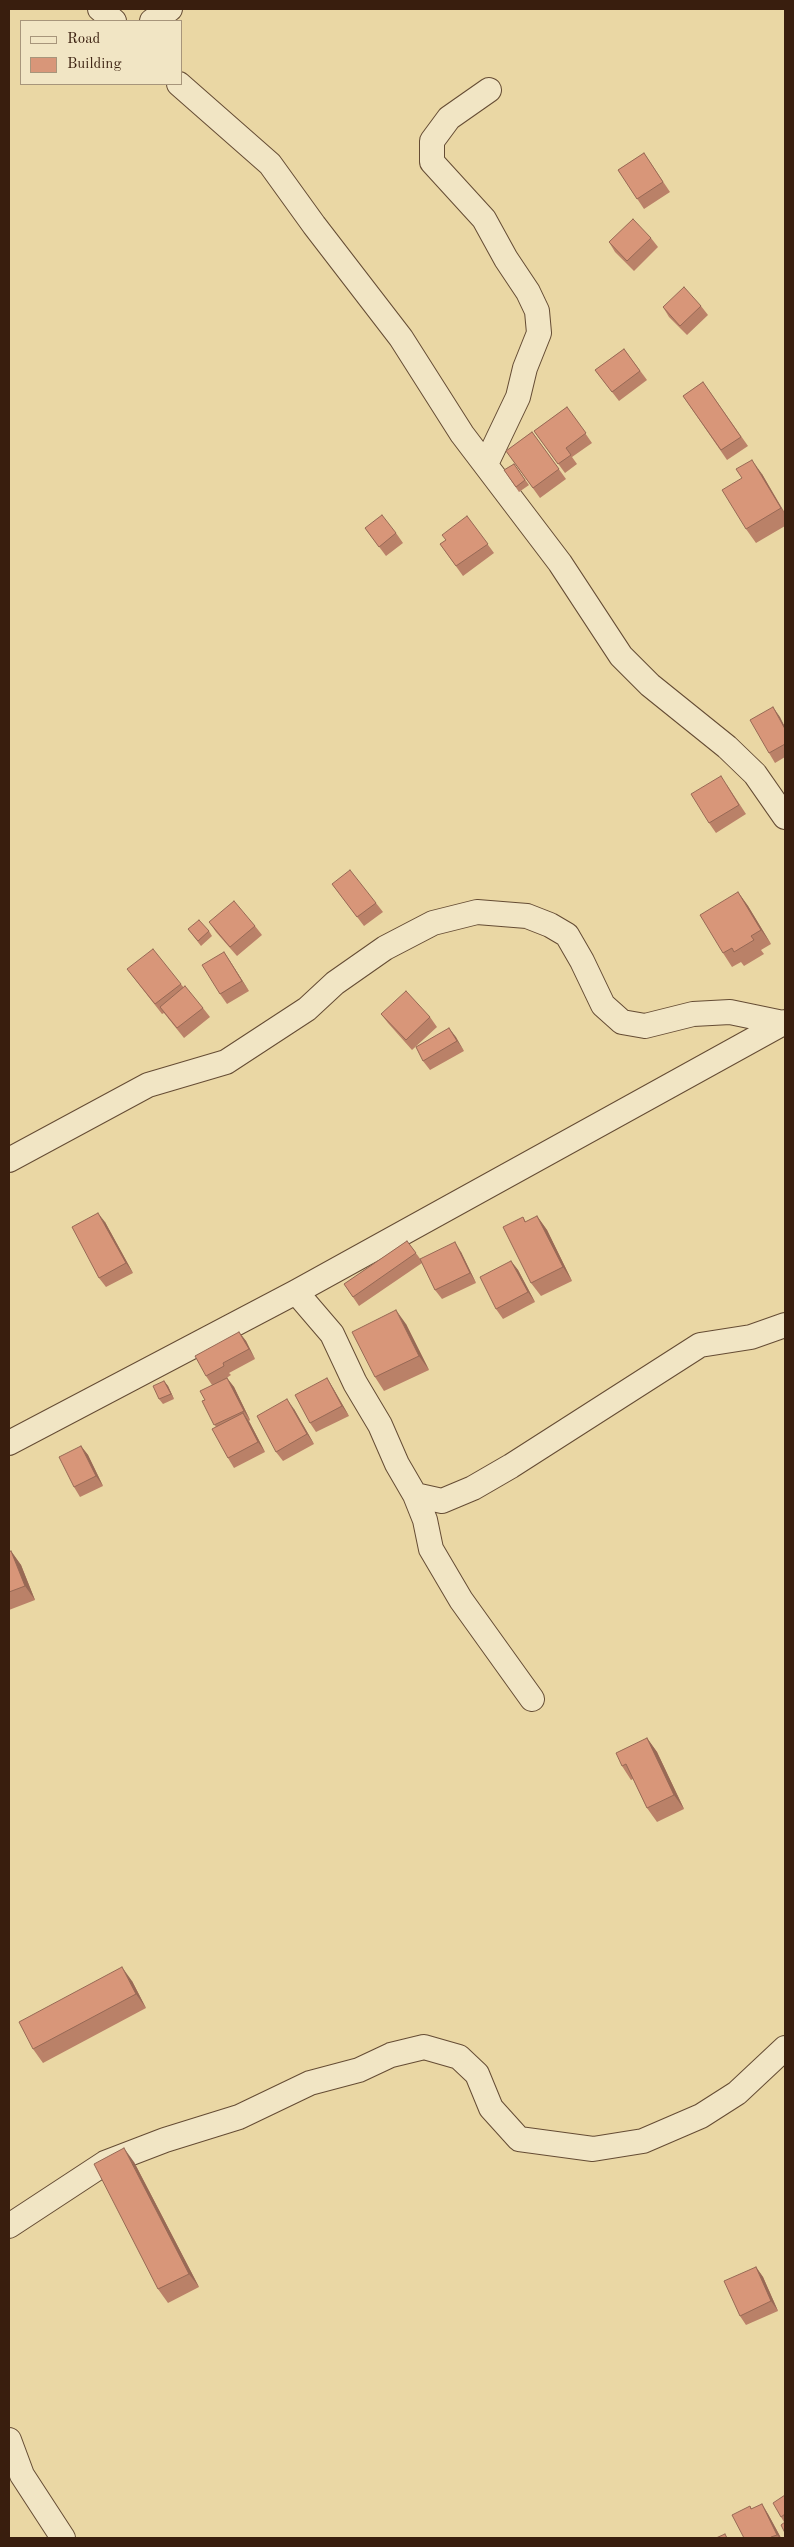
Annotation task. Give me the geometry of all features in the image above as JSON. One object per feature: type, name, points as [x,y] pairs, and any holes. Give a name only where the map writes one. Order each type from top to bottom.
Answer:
[{"type":"street","points":[[100,9],[113,20]]},
{"type":"street","points":[[154,20],[170,9]]},
{"type":"street","points":[[180,85],[270,164],[314,225],[401,338],[462,434],[560,563],[621,656],[650,685],[727,747],[755,774],[785,817]]},
{"type":"street","points":[[486,464],[518,397],[525,368],[539,333],[537,311],[528,292],[506,259],[484,219],[432,162],[432,141],[449,118],[489,90]]},
{"type":"street","points":[[9,1160],[148,1085],[226,1062],[307,1009],[335,983],[385,948],[433,923],[476,912],[527,916],[550,925],[567,935],[604,1005],[622,1022],[645,1026],[692,1014],[730,1012],[784,1023]]},
{"type":"street","points":[[9,1442],[296,1292],[784,1023]]},
{"type":"street","points":[[296,1292],[332,1334],[354,1383],[380,1426],[397,1464],[415,1495],[425,1520],[431,1550],[461,1600],[532,1699]]},
{"type":"street","points":[[415,1495],[442,1501],[473,1488],[700,1345],[751,1337],[785,1325]]},
{"type":"street","points":[[9,2226],[105,2164],[164,2140],[239,2117],[310,2083],[359,2070],[391,2055],[424,2047],[459,2057],[477,2074],[491,2108],[519,2139],[593,2149],[643,2141],[701,2116],[737,2093],[785,2048]]},
{"type":"street","points":[[9,2440],[22,2475],[63,2538]]},
{"type":"building","points":[[644,153],[663,182],[637,199],[618,170]]},
{"type":"building","points":[[633,219],[651,238],[627,261],[609,242]]},
{"type":"building","points":[[684,287],[701,306],[680,326],[663,307]]},
{"type":"building","points":[[624,349],[640,371],[612,392],[595,370]]},
{"type":"building","points":[[703,382],[741,437],[721,450],[683,396]]},
{"type":"building","points":[[567,407],[586,433],[566,448],[571,455],[558,464],[534,431]]},
{"type":"building","points":[[532,432],[559,469],[533,488],[506,451]]},
{"type":"building","points":[[752,460],[781,508],[746,529],[722,490],[742,478],[736,469]]},
{"type":"building","points":[[514,464],[525,480],[516,487],[504,470]]},
{"type":"building","points":[[382,515],[396,533],[379,547],[365,528]]},
{"type":"building","points":[[467,516],[488,544],[456,566],[440,544],[446,540],[442,535]]},
{"type":"building","points":[[773,707],[785,729],[785,744],[769,753],[750,720]]},
{"type":"building","points":[[721,776],[739,805],[709,823],[691,794]]},
{"type":"building","points":[[350,870],[376,903],[357,917],[332,884]]},
{"type":"building","points":[[738,892],[761,930],[751,936],[754,940],[734,952],[732,948],[723,953],[700,915]]},
{"type":"building","points":[[234,901],[255,926],[230,947],[209,922]]},
{"type":"building","points":[[199,920],[209,931],[198,941],[188,929]]},
{"type":"building","points":[[153,949],[181,984],[155,1004],[127,969]]},
{"type":"building","points":[[224,952],[242,981],[220,994],[202,965]]},
{"type":"building","points":[[185,986],[203,1008],[177,1028],[160,1007]]},
{"type":"building","points":[[406,991],[430,1017],[406,1040],[381,1014]]},
{"type":"building","points":[[449,1028],[457,1041],[423,1061],[416,1047]]},
{"type":"building","points":[[98,1213],[126,1263],[99,1278],[72,1227]]},
{"type":"building","points":[[537,1216],[563,1267],[531,1283],[503,1227],[523,1217],[525,1222]]},
{"type":"building","points":[[407,1241],[416,1253],[353,1297],[344,1284]]},
{"type":"building","points":[[455,1242],[470,1273],[435,1290],[420,1259]]},
{"type":"building","points":[[511,1261],[528,1292],[496,1309],[480,1277]]},
{"type":"building","points":[[396,1310],[419,1356],[375,1377],[352,1332]]},
{"type":"building","points":[[239,1332],[249,1349],[223,1363],[224,1366],[206,1376],[195,1356]]},
{"type":"building","points":[[227,1378],[244,1411],[214,1425],[202,1401],[205,1400],[200,1391]]},
{"type":"building","points":[[327,1378],[342,1406],[310,1423],[295,1395]]},
{"type":"building","points":[[164,1381],[171,1394],[159,1399],[153,1386]]},
{"type":"building","points":[[287,1399],[307,1434],[276,1452],[257,1416]]},
{"type":"building","points":[[243,1413],[258,1442],[228,1458],[212,1429]]},
{"type":"building","points":[[81,1446],[96,1476],[74,1487],[59,1457]]},
{"type":"building","points":[[11,1551],[25,1586],[9,1592],[9,1552]]},
{"type":"building","points":[[647,1738],[674,1795],[647,1808],[626,1764],[622,1766],[616,1753]]},
{"type":"building","points":[[122,1967],[136,1994],[33,2049],[19,2022]]},
{"type":"building","points":[[124,2148],[189,2274],[158,2289],[94,2164]]},
{"type":"building","points":[[756,2267],[771,2301],[740,2316],[724,2281]]},
{"type":"building","points":[[785,2495],[785,2514],[781,2517],[773,2503]]},
{"type":"building","points":[[762,2504],[777,2535],[772,2538],[744,2538],[732,2515],[750,2506],[751,2509]]},
{"type":"building","points":[[785,2522],[785,2533],[781,2525]]},
{"type":"building","points":[[725,2534],[727,2538],[716,2538]]}]
